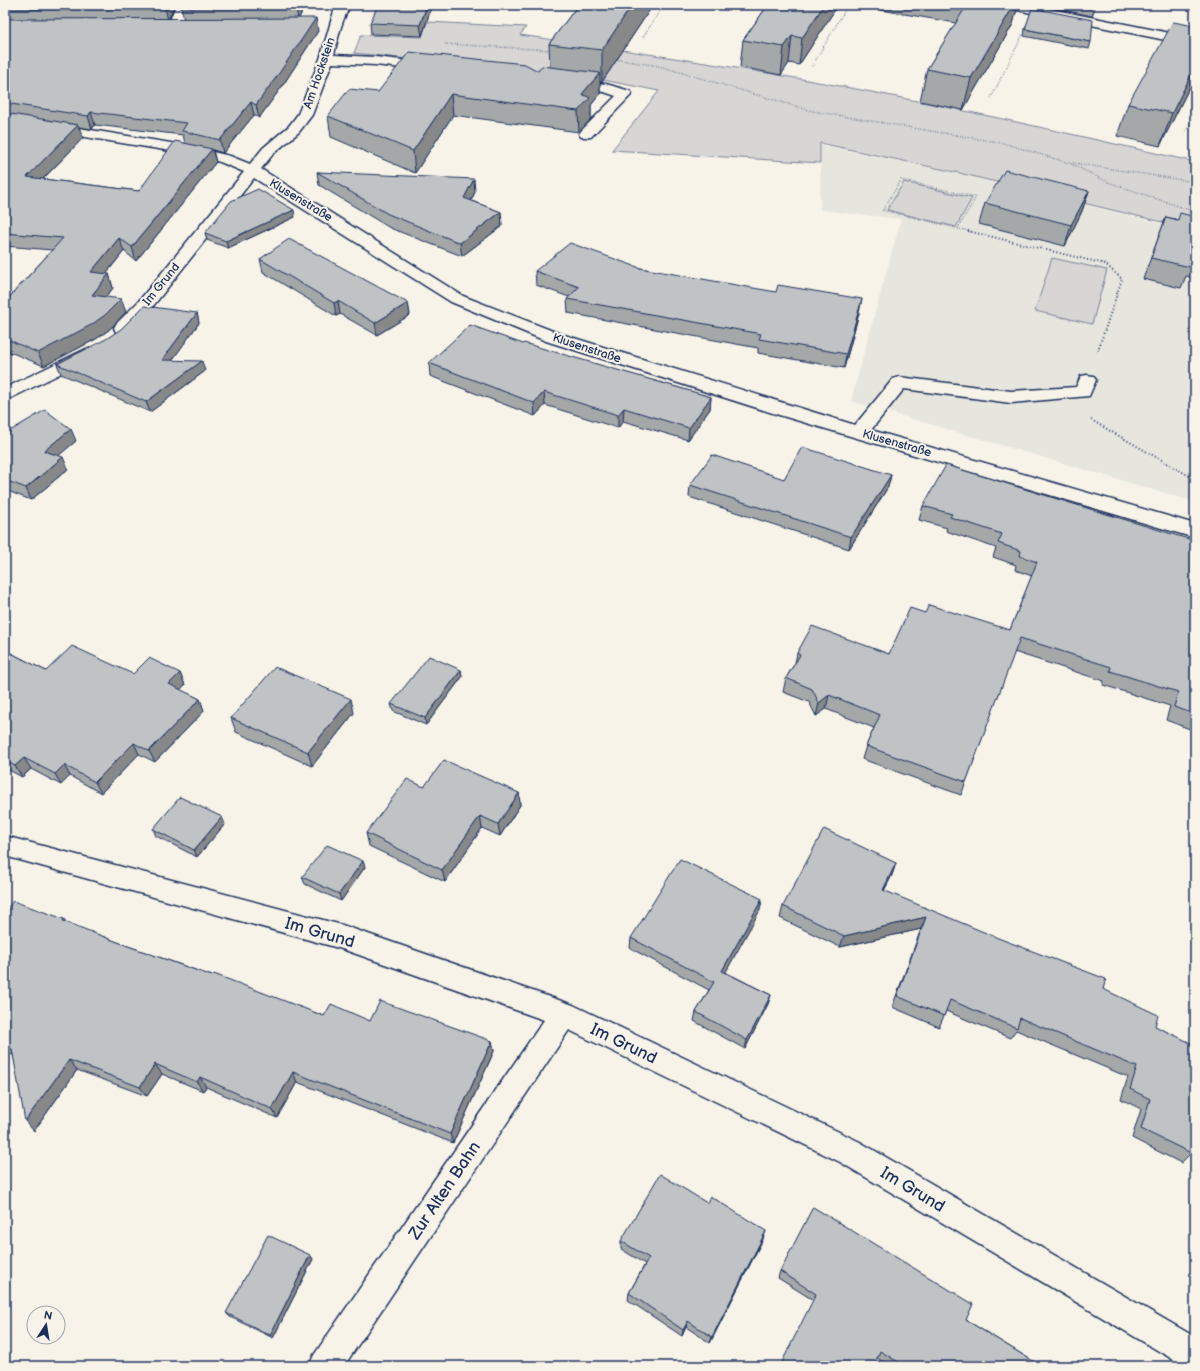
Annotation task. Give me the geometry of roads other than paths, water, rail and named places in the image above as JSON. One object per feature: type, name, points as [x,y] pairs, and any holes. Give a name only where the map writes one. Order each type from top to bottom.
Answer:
[{"type":"street","points":[[174,24],[182,5]]},
{"type":"street","name":"Am Hockstein","points":[[252,170],[268,151],[294,128],[305,115],[327,59],[340,11],[345,5]]},
{"type":"street","points":[[1012,5],[1195,42]]},
{"type":"street","points":[[159,25],[189,25]]},
{"type":"street","points":[[319,25],[335,25]]},
{"type":"street","points":[[327,59],[376,61],[445,69]]},
{"type":"street","points":[[560,83],[606,88],[625,94],[586,134]]},
{"type":"street","name":"Klusenstraße","points":[[5,120],[200,151],[225,158],[252,170],[457,299],[552,337],[785,411],[1195,531]]},
{"type":"street","name":"Im Grund","points":[[112,337],[144,306],[252,170]]},
{"type":"street","points":[[5,395],[98,347]]},
{"type":"street","points":[[860,432],[899,383],[1011,398],[1082,392],[1088,380]]},
{"type":"street","name":"Im Grund","points":[[5,846],[342,937],[564,1014],[850,1152],[1195,1355]]},
{"type":"street","name":"Zur Alten Bahn","points":[[325,1366],[564,1014]]}]
